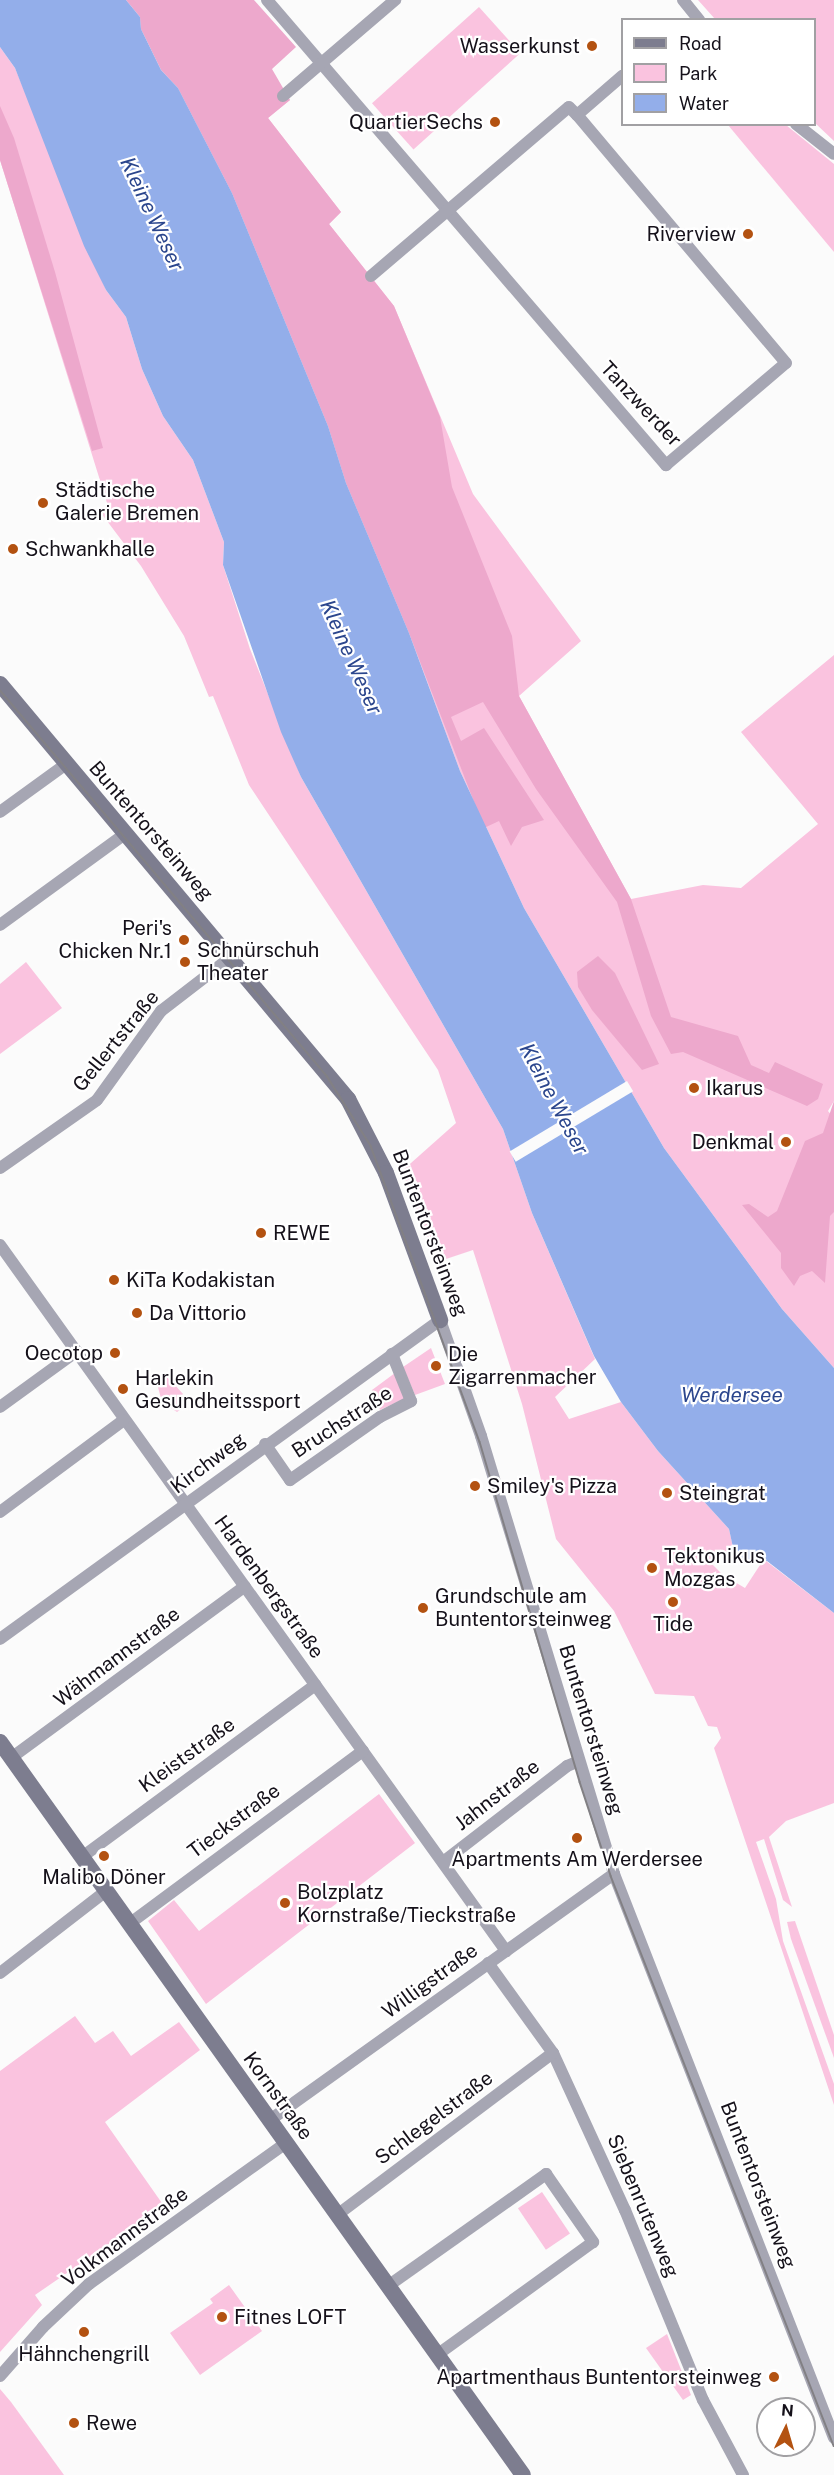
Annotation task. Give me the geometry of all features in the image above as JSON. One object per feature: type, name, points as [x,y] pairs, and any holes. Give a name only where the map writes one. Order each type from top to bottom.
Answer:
[{"type":"street","name":"Tanzwerder","points":[[267,0],[450,210],[548,331],[666,465],[786,363],[577,115]]},
{"type":"street","points":[[283,96],[394,0]]},
{"type":"street","points":[[683,0],[695,18]]},
{"type":"street","points":[[370,276],[569,107],[577,115],[621,77]]},
{"type":"street","points":[[799,126],[834,154]]},
{"type":"street","name":"Buntentorsteinweg","points":[[0,684],[231,957],[360,1118],[386,1173],[481,1436],[577,1762],[614,1874],[834,2438]]},
{"type":"street","points":[[0,812],[66,764]]},
{"type":"street","points":[[0,925],[126,832]]},
{"type":"street","name":"Gellertstraße","points":[[0,1168],[97,1100],[161,1011],[231,957]]},
{"type":"street","name":"Hardenbergstraße","points":[[0,1245],[506,1951]]},
{"type":"street","name":"Kirchweg","points":[[0,1639],[186,1505],[265,1444],[440,1320]]},
{"type":"street","points":[[0,1407],[77,1351]]},
{"type":"street","name":"Bruchstraße","points":[[265,1444],[290,1480],[380,1417],[411,1401],[392,1354]]},
{"type":"street","points":[[0,1512],[124,1420]]},
{"type":"street","name":"Wähmannstraße","points":[[11,1758],[245,1586]]},
{"type":"street","name":"Kleiststraße","points":[[82,1857],[315,1685]]},
{"type":"street","name":"Kornstraße","points":[[0,1742],[523,2475]]},
{"type":"street","name":"Tieckstraße","points":[[129,1924],[363,1751]]},
{"type":"street","name":"Jahnstraße","points":[[443,1863],[567,1766],[577,1762]]},
{"type":"street","name":"Willigstraße","points":[[270,2120],[614,1874]]},
{"type":"street","points":[[0,1973],[106,1891]]},
{"type":"street","name":"Siebenrutenweg","points":[[488,1963],[554,2053],[625,2210],[703,2400],[743,2475]]},
{"type":"street","name":"Schlegelstraße","points":[[337,2215],[554,2053]]},
{"type":"street","name":"Volkmannstraße","points":[[0,2376],[42,2328],[89,2284],[286,2143]]},
{"type":"street","points":[[388,2286],[546,2174],[593,2242],[437,2355]]},
{"type":"green space","points":[[698,0],[834,0],[834,141],[816,124],[816,18],[714,18]]},
{"type":"green space","points":[[479,7],[520,53],[413,149],[372,103]]},
{"type":"green space","points":[[140,17],[290,100],[268,118],[341,212],[329,224],[394,306],[473,494],[581,641],[519,696],[631,899],[703,885],[741,888],[818,824],[741,732],[834,655],[834,1101],[828,1111],[834,1118],[834,1368],[782,1309],[664,1148],[524,908],[460,771],[409,633],[346,483],[328,426],[232,193],[178,88],[141,29]]},
{"type":"green space","points":[[0,47],[15,68],[106,290],[126,317],[142,369],[163,416],[193,460],[224,542],[223,565],[250,649],[301,777],[503,1129],[532,1213],[595,1359],[555,1397],[569,1419],[621,1402],[658,1451],[729,1529],[734,1552],[708,1560],[723,1575],[745,1588],[760,1565],[766,1561],[834,1613],[834,1803],[786,1821],[769,1837],[792,1907],[783,1900],[764,1839],[756,1842],[776,1899],[783,1941],[834,2084],[834,2105],[714,1748],[721,1738],[717,1727],[708,1726],[694,1696],[655,1694],[614,1611],[556,1539],[522,1404],[473,1250],[437,1262],[402,1171],[456,1123],[438,1070],[249,785],[213,696],[209,697],[184,636],[141,566],[101,513],[108,506],[0,160]]},
{"type":"green space","points":[[729,126],[787,126],[834,164],[834,252]]},
{"type":"green space","points":[[26,962],[62,1008],[0,1054],[0,984]]},
{"type":"green space","points":[[431,1348],[445,1384],[415,1395],[403,1367]]},
{"type":"green space","points":[[395,1373],[406,1398],[380,1410],[372,1390]]},
{"type":"green space","points":[[165,1374],[183,1394],[184,1407],[177,1412],[162,1402],[156,1380]]},
{"type":"green space","points":[[379,1794],[415,1843],[206,2004],[148,1921],[174,1900],[199,1931]]},
{"type":"green space","points":[[795,1921],[834,2035],[834,2058],[791,1939],[787,1922]]},
{"type":"green space","points":[[75,2016],[95,2043],[113,2031],[131,2056],[179,2022],[200,2050],[105,2122],[164,2206],[35,2295],[42,2305],[0,2352],[0,2071]]},
{"type":"green space","points":[[542,2192],[570,2233],[546,2250],[518,2208]]},
{"type":"green space","name":"Fitnes LOFT","points":[[229,2285],[262,2331],[200,2375],[170,2333],[213,2303],[210,2299]]},
{"type":"green space","points":[[667,2334],[691,2395],[683,2400],[646,2348]]},
{"type":"green space","points":[[0,2389],[11,2402],[64,2475],[0,2475]]},
{"type":"shaded area","points":[[126,0],[254,0],[296,47],[272,69],[290,100],[268,118],[341,212],[329,224],[394,306],[440,417],[452,487],[512,636],[519,696],[631,899],[671,1017],[738,1036],[751,1065],[769,1073],[775,1062],[823,1084],[818,1099],[807,1106],[683,1052],[671,1054],[651,1016],[617,902],[536,789],[483,702],[451,717],[461,741],[484,728],[544,820],[522,827],[511,846],[499,821],[484,828],[409,633],[346,483],[328,426],[232,193],[178,88],[161,70],[141,29],[140,17]]},
{"type":"shaded area","points":[[0,106],[14,138],[55,272],[103,448],[92,451],[0,160]]},
{"type":"shaded area","points":[[598,956],[615,973],[659,1064],[642,1070],[592,1010],[578,987],[577,972]]},
{"type":"shaded area","points":[[834,1101],[834,1212],[830,1216],[825,1283],[812,1271],[800,1276],[794,1286],[781,1268],[781,1253],[742,1205],[749,1204],[768,1217],[777,1211],[805,1141],[823,1133]]},
{"type":"water","points":[[0,0],[126,0],[140,17],[141,29],[161,70],[178,88],[232,193],[328,426],[346,483],[409,633],[460,771],[524,908],[664,1148],[782,1309],[834,1368],[834,1613],[767,1561],[747,1563],[734,1552],[729,1529],[658,1451],[621,1402],[594,1356],[532,1213],[503,1129],[301,777],[281,732],[223,565],[224,542],[193,460],[163,416],[142,369],[126,317],[106,290],[84,246],[15,68],[0,47]]},
{"type":"pier","points":[[627,1081],[633,1091],[516,1162],[510,1152]]},
{"type":"tram line","points":[[0,690],[327,1076],[371,1146],[480,1442],[580,1782],[611,1876],[834,2446]]},
{"type":"place","name":"Wasserkunst","points":[[592,46]]},
{"type":"place","name":"QuartierSechs","points":[[495,122]]},
{"type":"place","name":"Riverview","points":[[748,234]]},
{"type":"place","name":"Städtische Galerie Bremen","points":[[43,503]]},
{"type":"place","name":"Schwankhalle","points":[[13,549]]},
{"type":"place","name":"Peri's Chicken Nr.1","points":[[184,940]]},
{"type":"place","name":"Schnürschuh Theater","points":[[185,962]]},
{"type":"place","name":"Ikarus","points":[[694,1088]]},
{"type":"place","name":"Denkmal","points":[[786,1142]]},
{"type":"place","name":"REWE","points":[[261,1233]]},
{"type":"place","name":"KiTa Kodakistan","points":[[114,1280]]},
{"type":"place","name":"Da Vittorio","points":[[137,1313]]},
{"type":"place","name":"Oecotop","points":[[115,1353]]},
{"type":"place","name":"Die Zigarrenmacher","points":[[436,1366]]},
{"type":"place","name":"Harlekin Gesundheitssport","points":[[123,1389]]},
{"type":"place","name":"Smiley's Pizza","points":[[475,1486]]},
{"type":"place","name":"Steingrat","points":[[667,1493]]},
{"type":"place","name":"Tektonikus Mozgas","points":[[652,1568]]},
{"type":"place","name":"Tide","points":[[673,1602]]},
{"type":"place","name":"Grundschule am Buntentorsteinweg","points":[[423,1608]]},
{"type":"place","name":"Apartments Am Werdersee","points":[[577,1838]]},
{"type":"place","name":"Malibo Döner","points":[[104,1856]]},
{"type":"place","name":"Bolzplatz Kornstraße/Tieckstraße","points":[[285,1903]]},
{"type":"place","name":"Fitnes LOFT","points":[[222,2317]]},
{"type":"place","name":"Hähnchengrill","points":[[84,2332]]},
{"type":"place","name":"Apartmenthaus Buntentorsteinweg","points":[[774,2377]]},
{"type":"place","name":"Rewe","points":[[74,2423]]},
{"type":"water label","name":"Kleine Weser","points":[[152,214]]},
{"type":"water label","name":"Kleine Weser","points":[[351,657]]},
{"type":"water label","name":"Kleine Weser","points":[[554,1099]]},
{"type":"water label","name":"Werdersee","points":[[732,1395]]}]
